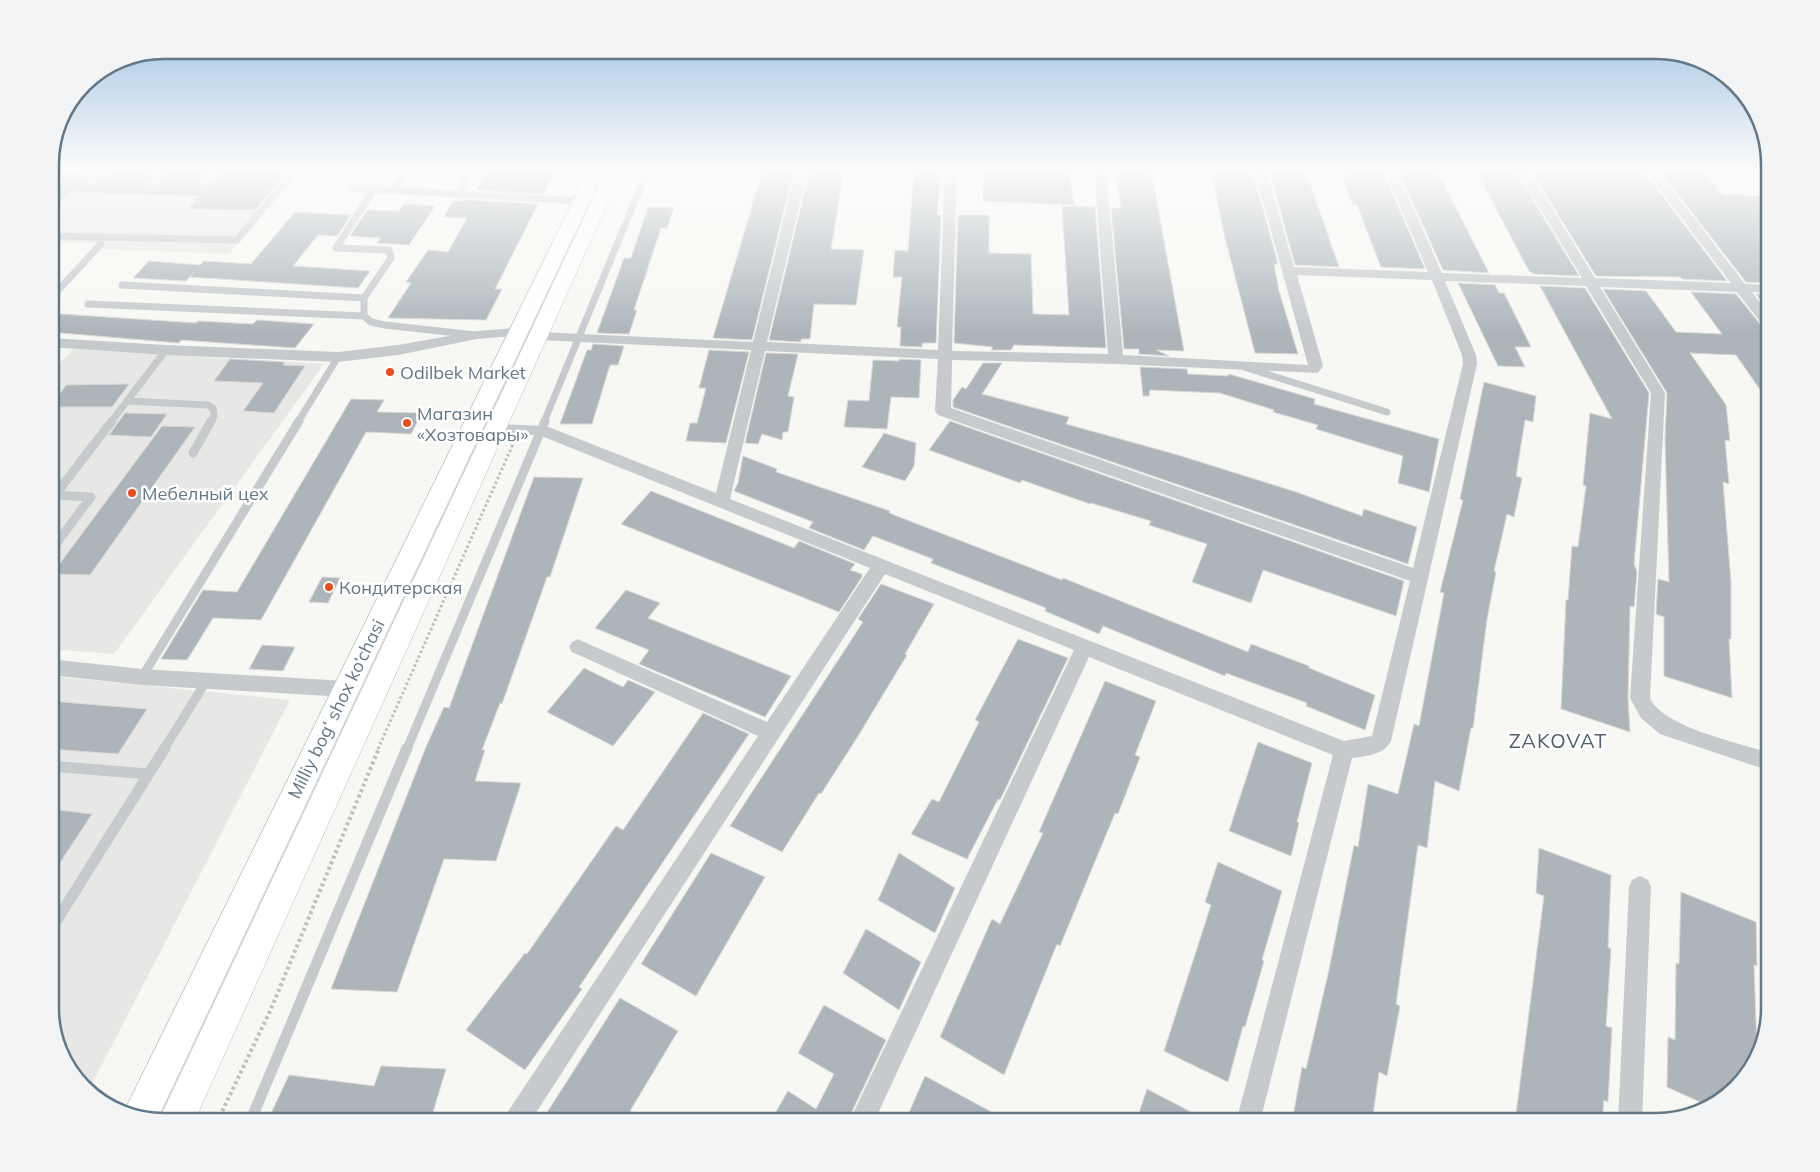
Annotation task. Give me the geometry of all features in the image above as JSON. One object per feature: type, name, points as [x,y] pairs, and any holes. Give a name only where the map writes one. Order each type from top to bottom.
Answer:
[{"type":"main road","name":"Milliy bog‘ shox ko‘chasi","points":[[144,1111],[346,690],[440,521],[508,429],[528,334],[572,224]]},
{"type":"main road","name":"Milliy bog‘ shox ko‘chasi","points":[[180,1113],[440,521],[528,334],[586,224]]},
{"type":"street","points":[[722,500],[788,224]]},
{"type":"street","points":[[949,224],[943,411],[1419,577]]},
{"type":"street","points":[[1105,224],[1116,359]]},
{"type":"street","points":[[59,343],[166,350],[338,357],[398,350],[476,335],[528,334],[577,339],[758,345],[945,355],[1116,359],[1315,369],[1276,224]]},
{"type":"street","points":[[508,429],[541,430],[722,500],[1344,750],[1372,746],[1381,741],[1470,364],[1469,356],[1414,224]]},
{"type":"street","points":[[1554,224],[1658,395],[1640,698],[1644,710],[1653,720],[1668,728],[1761,759]]},
{"type":"street","points":[[1692,224],[1761,313]]},
{"type":"street","points":[[1290,271],[1761,289]]},
{"type":"street","points":[[522,1113],[882,564]]},
{"type":"street","points":[[865,1113],[1085,646]]},
{"type":"street","points":[[578,647],[771,734]]},
{"type":"street","points":[[59,668],[142,677],[346,690]]},
{"type":"street","points":[[1250,1113],[1344,750]]},
{"type":"street","points":[[1630,1113],[1640,887]]},
{"type":"lane","points":[[59,236],[236,240],[250,224]]},
{"type":"lane","points":[[352,224],[336,248],[389,250],[391,258],[364,298],[364,316]]},
{"type":"lane","points":[[254,1113],[541,430],[625,224]]},
{"type":"lane","points":[[59,289],[101,244]]},
{"type":"lane","points":[[122,284],[364,298]]},
{"type":"lane","points":[[88,304],[364,316],[371,322],[385,326],[476,335]]},
{"type":"lane","points":[[59,490],[166,350]]},
{"type":"lane","points":[[142,677],[338,357]]},
{"type":"lane","points":[[1238,365],[1387,412]]},
{"type":"lane","points":[[128,401],[208,405],[214,408],[214,416],[193,453]]},
{"type":"lane","points":[[59,495],[91,497],[59,540]]},
{"type":"lane","points":[[59,916],[207,680]]},
{"type":"lane","points":[[59,767],[148,774]]},
{"type":"path","points":[[221,1113],[271,1009],[508,429]]},
{"type":"shaded area","points":[[59,224],[254,224],[229,254],[102,249],[106,243],[59,242]]},
{"type":"shaded area","points":[[73,349],[324,364],[114,654],[59,650],[59,364]]},
{"type":"shaded area","points":[[59,677],[290,700],[92,1084],[73,1061],[62,1035],[59,1015]]},
{"type":"building","points":[[285,224],[345,224],[337,236],[318,235],[293,266],[370,271],[358,288],[190,277],[186,281],[133,278],[149,261],[200,265],[204,261],[251,264]]},
{"type":"building","points":[[358,224],[423,224],[409,245],[377,243],[381,238],[350,236]]},
{"type":"building","points":[[464,224],[528,224],[495,289],[502,289],[486,320],[388,318],[411,283],[406,282],[428,250],[448,252]]},
{"type":"building","points":[[642,224],[669,224],[667,228],[661,228],[634,310],[637,310],[629,334],[597,333],[624,258],[631,258]]},
{"type":"building","points":[[747,224],[781,224],[752,340],[713,338]]},
{"type":"building","points":[[797,224],[835,224],[831,249],[864,250],[856,305],[814,304],[810,339],[801,339],[801,342],[769,340]]},
{"type":"building","points":[[910,224],[941,224],[936,343],[922,343],[922,347],[900,346],[901,327],[897,327],[902,277],[893,277],[895,250],[908,251]]},
{"type":"building","points":[[958,224],[989,224],[989,253],[1031,254],[1033,314],[1069,315],[1063,224],[1096,224],[1106,348],[1014,345],[1011,350],[991,350],[993,347],[954,343]]},
{"type":"building","points":[[1112,224],[1161,224],[1184,351],[1156,350],[1169,356],[1139,354],[1139,349],[1124,349]]},
{"type":"building","points":[[1222,224],[1267,224],[1278,264],[1274,264],[1279,291],[1298,354],[1255,353]]},
{"type":"building","points":[[1284,224],[1324,224],[1339,267],[1295,265]]},
{"type":"building","points":[[1364,224],[1406,224],[1425,269],[1381,267]]},
{"type":"building","points":[[1422,224],[1464,224],[1489,273],[1443,270]]},
{"type":"building","points":[[1504,224],[1547,224],[1579,276],[1534,274],[1529,271]]},
{"type":"building","points":[[1564,224],[1684,224],[1727,281],[1682,279],[1680,277],[1596,276]]},
{"type":"building","points":[[1701,224],[1761,224],[1761,283],[1746,282]]},
{"type":"building","points":[[1458,283],[1495,285],[1499,293],[1504,293],[1531,347],[1515,347],[1525,367],[1498,366]]},
{"type":"building","points":[[1540,286],[1585,288],[1649,393],[1634,564],[1637,572],[1634,607],[1630,606],[1628,698],[1630,732],[1561,709],[1566,600],[1568,600],[1572,546],[1578,547],[1586,486],[1583,485],[1590,413],[1612,419]]},
{"type":"building","points":[[1603,289],[1646,291],[1676,332],[1722,334],[1691,292],[1736,294],[1761,325],[1761,391],[1736,355],[1690,353],[1726,405],[1730,441],[1725,440],[1729,484],[1723,482],[1731,582],[1731,639],[1729,639],[1732,698],[1664,676],[1664,617],[1656,614],[1658,579],[1669,582],[1665,438],[1667,393]]},
{"type":"building","points":[[1756,294],[1761,294],[1761,301]]},
{"type":"building","points":[[61,314],[196,323],[198,321],[253,324],[257,320],[314,324],[295,348],[181,340],[179,343],[59,333],[59,316]]},
{"type":"building","points":[[593,344],[624,346],[618,365],[610,365],[592,424],[560,424],[587,350],[591,350]]},
{"type":"building","points":[[709,350],[749,352],[726,443],[686,441],[690,423],[697,423],[706,388],[699,388]]},
{"type":"building","points":[[766,353],[798,354],[788,396],[794,397],[788,432],[783,432],[782,440],[762,434],[758,444],[745,443]]},
{"type":"building","points":[[230,359],[285,362],[283,365],[305,366],[274,413],[243,411],[263,383],[214,381]]},
{"type":"building","points":[[899,359],[921,360],[919,398],[891,397],[887,429],[844,427],[848,400],[869,401],[873,360],[899,361]]},
{"type":"building","points":[[983,363],[1002,363],[982,394],[1069,417],[1066,424],[1178,455],[1296,492],[1362,516],[1364,509],[1417,527],[1408,564],[953,407],[953,400],[962,387],[966,389]]},
{"type":"building","points":[[1140,367],[1187,369],[1188,374],[1228,376],[1229,374],[1315,399],[1314,404],[1439,439],[1429,492],[1398,483],[1403,456],[1316,429],[1318,425],[1273,412],[1274,410],[1220,393],[1150,390],[1149,396],[1143,396]]},
{"type":"building","points":[[1484,382],[1536,396],[1533,422],[1525,420],[1516,476],[1522,478],[1514,517],[1507,514],[1494,571],[1496,572],[1487,619],[1473,728],[1471,728],[1459,791],[1435,781],[1427,848],[1418,845],[1396,1004],[1400,1006],[1387,1076],[1379,1072],[1373,1113],[1294,1113],[1302,1067],[1306,1069],[1329,970],[1354,845],[1358,847],[1368,784],[1398,794],[1414,724],[1419,726],[1444,593],[1440,592],[1463,500],[1460,499]]},
{"type":"building","points":[[129,384],[112,407],[59,407],[59,395],[66,385]]},
{"type":"building","points":[[351,399],[384,400],[377,412],[422,413],[411,434],[366,432],[261,620],[213,618],[187,660],[161,659],[203,590],[237,592]]},
{"type":"building","points":[[125,413],[167,414],[151,437],[109,435]]},
{"type":"building","points":[[950,421],[1404,581],[1396,616],[1263,570],[1251,603],[1192,582],[1207,544],[1149,525],[1151,521],[1090,504],[1022,480],[1020,483],[929,450]]},
{"type":"building","points":[[162,426],[195,427],[90,575],[59,574],[59,565]]},
{"type":"building","points":[[884,433],[916,443],[914,466],[905,481],[862,467]]},
{"type":"building","points":[[743,456],[777,469],[776,472],[890,511],[889,513],[1062,580],[1063,578],[1248,652],[1251,644],[1309,666],[1309,668],[1375,695],[1365,730],[1306,706],[1307,703],[1226,673],[1225,676],[1103,626],[1099,634],[1045,611],[1046,608],[931,563],[933,559],[873,536],[864,550],[809,528],[813,522],[734,491],[738,483]]},
{"type":"building","points":[[534,477],[583,478],[550,577],[547,577],[502,704],[500,703],[482,750],[485,750],[475,781],[521,783],[496,861],[444,859],[397,992],[331,989],[426,747],[444,707],[449,708]]},
{"type":"building","points":[[651,491],[794,548],[799,541],[855,564],[850,570],[862,574],[862,577],[839,612],[621,524]]},
{"type":"building","points":[[322,577],[340,578],[328,603],[309,602]]},
{"type":"building","points":[[881,584],[934,604],[905,654],[907,655],[858,736],[782,852],[730,826],[863,622],[858,619]]},
{"type":"building","points":[[626,590],[660,603],[648,618],[791,676],[765,717],[639,664],[649,650],[595,628]]},
{"type":"building","points":[[1018,639],[1068,658],[1000,800],[998,799],[967,859],[911,834],[932,799],[939,802],[979,722],[975,720]]},
{"type":"building","points":[[262,645],[295,647],[283,671],[249,669]]},
{"type":"building","points":[[584,668],[623,687],[628,680],[655,692],[613,746],[547,712]]},
{"type":"building","points":[[1105,681],[1156,701],[1135,755],[1140,757],[1118,814],[1115,813],[1060,946],[1057,944],[1004,1075],[940,1037],[992,919],[1000,924],[1043,833],[1039,832]]},
{"type":"building","points":[[59,702],[147,709],[118,754],[59,750]]},
{"type":"building","points":[[703,713],[749,734],[579,987],[582,989],[525,1070],[466,1030],[525,953],[527,954],[616,826],[623,830]]},
{"type":"building","points":[[1258,742],[1312,763],[1297,822],[1299,823],[1291,856],[1229,831]]},
{"type":"building","points":[[59,810],[92,814],[59,864]]},
{"type":"building","points":[[1539,848],[1611,875],[1608,947],[1611,949],[1606,1026],[1612,1028],[1608,1102],[1604,1100],[1603,1113],[1516,1113],[1544,896],[1536,893]]},
{"type":"building","points":[[711,853],[765,877],[696,996],[641,964]]},
{"type":"building","points":[[899,853],[955,888],[935,933],[878,900]]},
{"type":"building","points":[[1218,862],[1282,891],[1262,960],[1264,961],[1245,1027],[1243,1026],[1228,1082],[1164,1051],[1211,905],[1205,902]]},
{"type":"building","points":[[1681,892],[1756,922],[1757,966],[1754,965],[1756,1042],[1735,1077],[1720,1091],[1701,1103],[1667,1087],[1668,1037],[1675,1040],[1676,963],[1679,964]]},
{"type":"building","points":[[866,929],[921,962],[899,1010],[843,973]]},
{"type":"building","points":[[620,998],[678,1031],[630,1111],[633,1113],[547,1113]]},
{"type":"building","points":[[824,1005],[886,1040],[851,1113],[775,1113],[788,1091],[816,1109],[834,1074],[798,1053]]},
{"type":"building","points":[[381,1066],[446,1069],[433,1113],[271,1113],[289,1075],[374,1086]]},
{"type":"building","points":[[925,1076],[993,1113],[909,1113]]},
{"type":"building","points":[[1147,1089],[1193,1113],[1139,1113]]},
{"type":"place","name":"Odilbek Market","points":[[390,372]]},
{"type":"place","name":"Магазин «Хозтовары»","points":[[407,423]]},
{"type":"place","name":"Мебелный цех","points":[[132,493]]},
{"type":"place","name":"Кондитерская","points":[[329,587]]},
{"type":"district","name":"ZAKOVAT","points":[[1558,740]]}]
